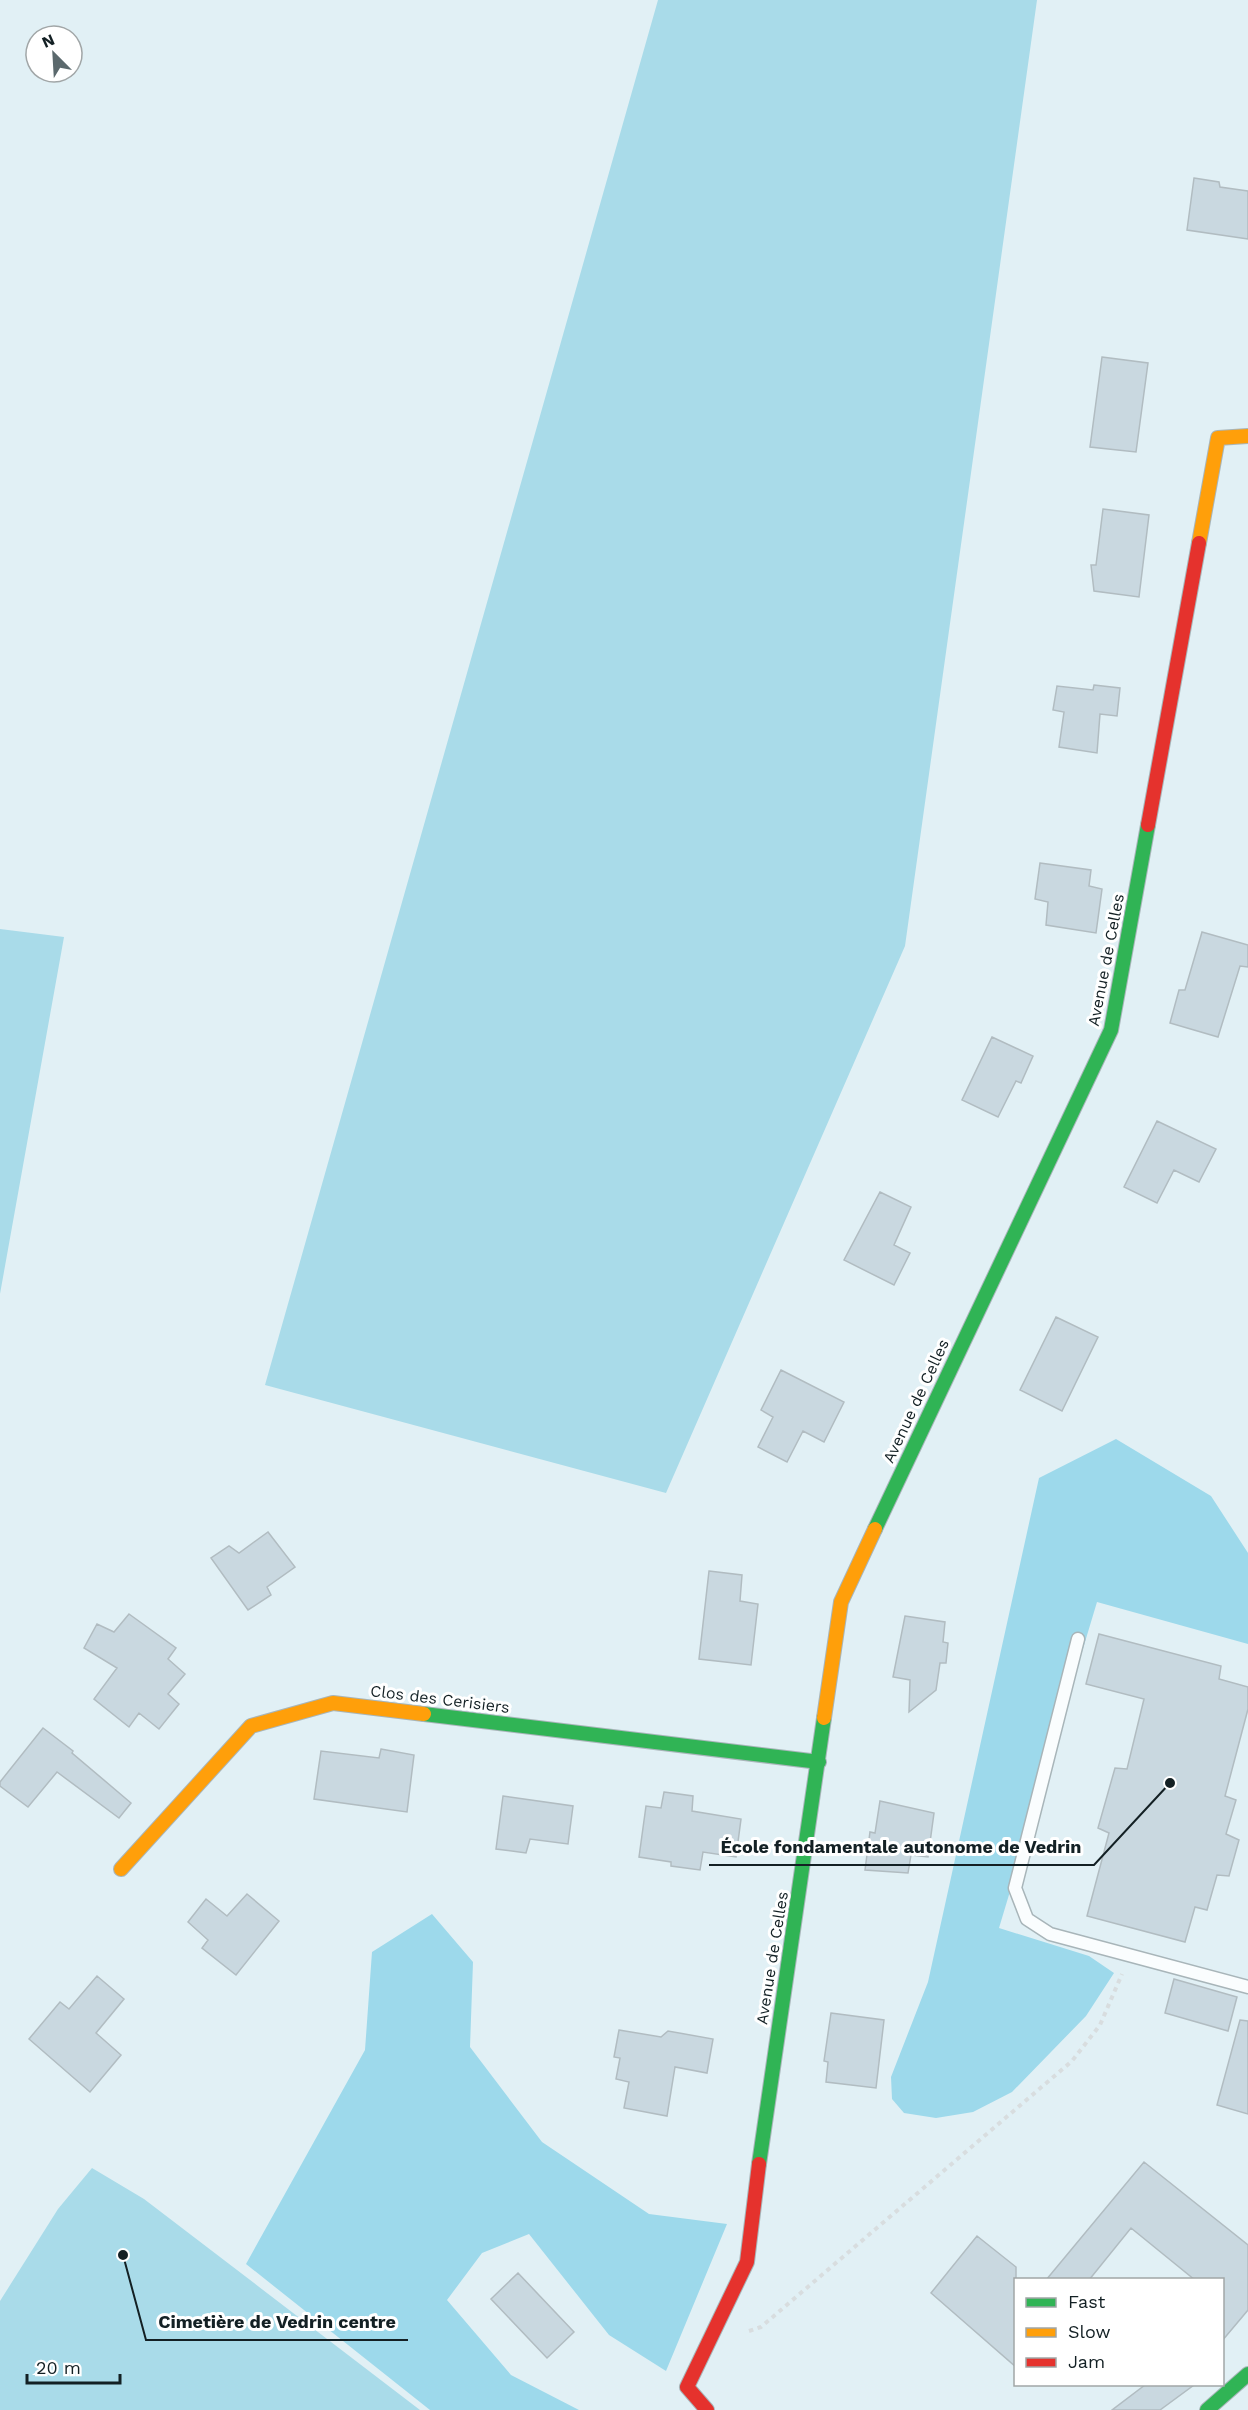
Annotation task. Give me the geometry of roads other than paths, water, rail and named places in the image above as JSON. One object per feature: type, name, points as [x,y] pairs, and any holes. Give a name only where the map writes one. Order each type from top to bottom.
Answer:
[{"type":"street","name":"Avenue de Celles","points":[[707,2410],[687,2387],[747,2262],[765,2115],[841,1602],[1111,1030],[1218,438],[1248,436]]},
{"type":"street","name":"Clos des Cerisiers","points":[[121,1869],[251,1726],[333,1703],[819,1762]]},
{"type":"street","points":[[1208,2410],[1248,2374]]},
{"type":"lane","points":[[1078,1640],[1014,1888],[1027,1919],[1050,1934],[1248,1987]]},
{"type":"place","name":"École fondamentale autonome de Vedrin","points":[[1170,1783]]},
{"type":"place","name":"Cimetière de Vedrin centre","points":[[123,2255]]}]
